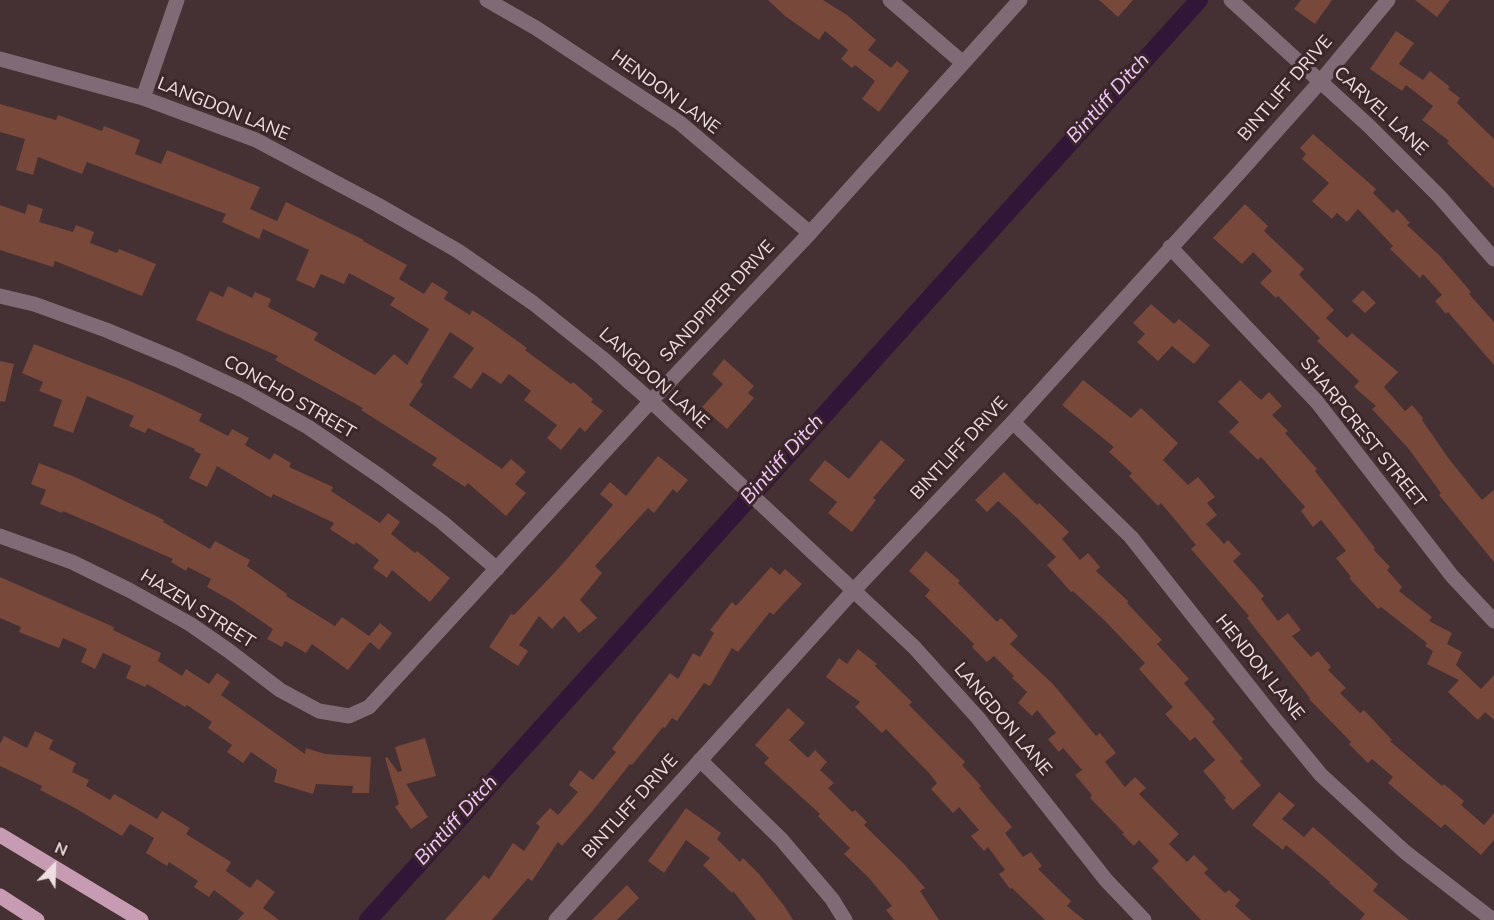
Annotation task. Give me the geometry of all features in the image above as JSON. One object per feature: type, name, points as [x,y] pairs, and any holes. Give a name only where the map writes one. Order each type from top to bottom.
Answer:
[{"type":"main road","points":[[0,835],[141,920]]},
{"type":"main road","points":[[0,896],[37,920]]},
{"type":"street","points":[[143,98],[177,0]]},
{"type":"street","name":"HENDON LANE","points":[[487,0],[536,28],[680,123],[810,233]]},
{"type":"street","points":[[890,0],[963,63]]},
{"type":"street","name":"SANDPIPER DRIVE","points":[[369,708],[651,401],[810,233],[1020,0]]},
{"type":"street","name":"CARVEL LANE","points":[[1231,0],[1440,197],[1494,259]]},
{"type":"street","name":"BINTLIFF DRIVE","points":[[556,920],[854,590],[1013,422],[1320,82],[1388,0]]},
{"type":"street","name":"LANGDON LANE","points":[[0,59],[143,98],[256,140],[458,251],[533,303],[651,401],[914,647],[978,718],[1106,880],[1144,920]]},
{"type":"street","name":"SHARPCREST STREET","points":[[1170,247],[1317,402],[1452,576],[1494,621]]},
{"type":"street","name":"CONCHO STREET","points":[[0,296],[34,304],[106,330],[244,391],[308,427],[381,477],[442,522],[497,569]]},
{"type":"street","name":"HENDON LANE","points":[[1013,422],[1131,537],[1322,775],[1405,852],[1493,920]]},
{"type":"street","name":"HAZEN STREET","points":[[0,536],[72,562],[129,590],[190,624],[280,690],[319,711],[349,716],[369,708]]},
{"type":"street","points":[[700,760],[781,839],[831,899],[845,920]]},
{"type":"building","points":[[768,0],[823,0],[847,15],[876,40],[868,50],[891,68],[897,61],[909,71],[879,112],[862,99],[875,81],[855,65],[852,68],[841,59],[848,50],[825,31],[819,40],[785,16]]},
{"type":"building","points":[[1099,0],[1133,0],[1118,17]]},
{"type":"building","points":[[1301,0],[1332,0],[1315,24],[1294,9]]},
{"type":"building","points":[[1415,0],[1450,0],[1437,17]]},
{"type":"building","points":[[1396,31],[1414,43],[1399,64],[1423,80],[1430,71],[1450,87],[1448,89],[1460,98],[1457,103],[1494,139],[1494,188],[1447,143],[1449,141],[1422,120],[1433,106],[1406,85],[1402,91],[1370,69]]},
{"type":"building","points":[[0,104],[56,120],[58,115],[102,131],[104,126],[140,140],[135,154],[161,164],[167,150],[260,187],[250,209],[277,221],[286,202],[364,240],[407,265],[399,279],[424,294],[432,282],[448,292],[444,299],[470,315],[472,310],[488,320],[571,384],[573,382],[593,399],[591,402],[603,411],[585,432],[580,427],[561,450],[547,438],[557,425],[524,400],[531,391],[509,374],[501,384],[483,372],[471,389],[453,377],[474,348],[450,332],[420,382],[423,384],[409,405],[502,469],[511,459],[526,472],[515,484],[526,493],[506,516],[468,483],[465,487],[432,465],[437,458],[361,410],[363,408],[275,360],[278,356],[196,320],[210,291],[223,297],[228,286],[252,298],[255,292],[271,299],[268,307],[318,333],[314,340],[375,375],[394,354],[407,365],[429,329],[390,305],[395,298],[349,273],[344,284],[321,274],[314,288],[296,280],[309,250],[263,229],[259,239],[222,222],[226,214],[87,162],[82,174],[38,157],[33,175],[16,170],[25,139],[0,132]]},
{"type":"building","points":[[1313,134],[1376,189],[1373,193],[1393,213],[1397,209],[1410,223],[1407,225],[1440,256],[1471,292],[1469,294],[1494,322],[1494,365],[1448,312],[1446,314],[1435,301],[1442,295],[1423,274],[1420,278],[1390,249],[1393,246],[1358,209],[1347,222],[1337,213],[1332,219],[1312,201],[1329,183],[1302,159],[1306,154],[1300,148]]},
{"type":"building","points":[[28,204],[43,209],[39,222],[73,232],[76,225],[94,232],[90,243],[117,253],[119,249],[156,264],[142,296],[55,261],[53,267],[0,250],[0,205],[25,214]]},
{"type":"building","points":[[1245,204],[1268,226],[1264,231],[1304,269],[1299,275],[1334,310],[1326,318],[1347,338],[1352,333],[1398,372],[1384,387],[1405,411],[1412,405],[1449,459],[1482,500],[1494,490],[1494,562],[1439,495],[1441,493],[1408,448],[1372,409],[1376,406],[1354,387],[1359,381],[1317,341],[1320,338],[1278,296],[1276,298],[1260,283],[1272,271],[1253,252],[1242,264],[1213,238]]},
{"type":"building","points":[[1363,290],[1376,303],[1365,313],[1352,301]]},
{"type":"building","points":[[1151,304],[1174,324],[1179,319],[1210,345],[1194,364],[1172,346],[1158,361],[1137,342],[1145,334],[1133,323]]},
{"type":"building","points":[[34,344],[162,395],[202,414],[199,421],[228,436],[232,429],[249,438],[245,445],[270,460],[274,453],[291,463],[289,467],[333,487],[331,491],[380,523],[388,513],[400,522],[391,534],[415,553],[417,551],[450,578],[430,602],[392,570],[387,578],[373,568],[379,560],[356,542],[354,545],[330,529],[334,523],[273,494],[271,498],[217,466],[207,487],[189,478],[201,454],[194,451],[195,449],[148,428],[145,433],[129,426],[134,416],[87,396],[73,433],[53,426],[62,400],[39,391],[43,382],[22,373]]},
{"type":"building","points":[[724,359],[754,386],[748,393],[754,398],[727,429],[702,407],[723,384],[712,374]]},
{"type":"building","points":[[0,361],[14,364],[5,402],[0,401]]},
{"type":"building","points":[[1083,380],[1131,418],[1141,408],[1178,443],[1163,460],[1188,485],[1198,477],[1215,497],[1207,503],[1217,515],[1206,524],[1224,544],[1228,540],[1241,554],[1233,561],[1264,596],[1261,599],[1278,621],[1288,613],[1301,630],[1292,636],[1311,657],[1318,651],[1331,667],[1328,670],[1346,688],[1340,693],[1360,713],[1364,710],[1392,740],[1390,741],[1442,786],[1444,784],[1464,801],[1461,805],[1484,825],[1494,813],[1494,840],[1481,855],[1445,824],[1441,828],[1423,813],[1388,783],[1393,777],[1372,759],[1368,763],[1349,744],[1351,742],[1309,699],[1247,618],[1249,616],[1191,549],[1196,545],[1161,503],[1158,506],[1129,476],[1132,473],[1109,452],[1114,447],[1062,405]]},
{"type":"building","points":[[1240,380],[1261,400],[1269,392],[1282,406],[1272,415],[1288,431],[1285,433],[1317,469],[1315,471],[1375,548],[1373,549],[1390,567],[1387,570],[1402,587],[1399,591],[1432,617],[1429,621],[1452,633],[1447,644],[1462,652],[1456,665],[1481,689],[1494,675],[1494,720],[1485,712],[1478,720],[1448,692],[1459,680],[1427,664],[1433,651],[1425,646],[1427,643],[1381,607],[1378,609],[1349,578],[1351,577],[1336,558],[1346,551],[1321,520],[1313,527],[1301,511],[1305,507],[1261,457],[1258,460],[1229,432],[1239,422],[1218,402]]},
{"type":"building","points":[[881,440],[905,460],[873,498],[876,500],[852,532],[828,513],[837,502],[809,480],[825,460],[849,479]]},
{"type":"building","points":[[658,456],[688,480],[677,493],[673,489],[654,513],[648,508],[595,566],[602,573],[580,600],[597,618],[579,633],[564,616],[552,629],[539,616],[519,645],[528,651],[518,666],[489,647],[511,614],[514,615],[559,568],[613,505],[600,494],[610,482],[626,496]]},
{"type":"building","points":[[39,463],[75,477],[164,520],[163,522],[210,549],[215,541],[250,560],[247,566],[287,594],[286,596],[335,626],[342,617],[369,636],[380,623],[392,633],[379,650],[370,642],[348,670],[312,644],[306,653],[285,641],[282,647],[267,639],[273,629],[207,587],[211,579],[188,567],[186,571],[171,562],[173,559],[105,529],[40,504],[46,490],[31,484]]},
{"type":"building","points":[[1004,472],[1037,505],[1039,503],[1069,532],[1062,539],[1080,560],[1088,553],[1100,567],[1096,571],[1128,601],[1127,603],[1162,640],[1157,644],[1189,679],[1184,683],[1215,719],[1212,722],[1243,759],[1240,761],[1261,785],[1233,810],[1203,771],[1215,760],[1195,737],[1190,741],[1165,714],[1173,707],[1139,669],[1145,663],[1106,622],[1073,591],[1071,592],[1047,565],[1056,557],[1016,517],[998,501],[987,512],[975,500]]},
{"type":"building","points":[[926,551],[960,581],[958,583],[997,622],[1001,618],[1018,636],[1010,644],[1053,684],[1096,736],[1100,733],[1116,753],[1105,762],[1125,787],[1135,777],[1146,788],[1139,794],[1179,834],[1169,844],[1187,862],[1194,855],[1208,869],[1204,873],[1225,893],[1229,890],[1240,900],[1235,906],[1251,920],[1201,920],[1152,868],[1159,861],[1139,840],[1134,846],[1090,798],[1092,795],[1075,775],[1082,770],[1063,748],[1059,752],[1048,739],[1056,733],[1037,710],[1032,716],[1018,703],[1027,692],[1012,678],[1014,676],[994,656],[987,662],[972,647],[974,644],[925,596],[930,590],[909,571]]},
{"type":"building","points":[[771,567],[780,575],[785,569],[802,584],[773,615],[770,612],[738,652],[732,648],[710,686],[704,683],[677,721],[672,718],[665,728],[663,727],[562,846],[558,842],[532,881],[528,878],[492,920],[445,920],[484,875],[489,879],[513,843],[524,851],[540,827],[536,823],[550,808],[558,815],[578,792],[569,785],[580,770],[593,780],[616,752],[612,749],[670,673],[678,679],[693,653],[700,657],[714,633],[710,630],[732,602],[736,606]]},
{"type":"building","points":[[0,577],[114,627],[113,630],[161,653],[158,661],[182,676],[186,669],[209,684],[217,673],[230,682],[221,695],[305,754],[306,748],[325,754],[371,757],[369,793],[352,793],[353,786],[316,784],[313,794],[274,782],[277,770],[251,752],[243,763],[227,752],[232,745],[208,728],[212,722],[187,705],[185,707],[147,684],[145,687],[126,678],[131,666],[103,653],[95,669],[81,662],[87,649],[63,638],[59,648],[19,632],[21,627],[0,618]]},
{"type":"building","points":[[858,649],[877,664],[875,666],[912,702],[909,705],[965,762],[962,765],[1012,827],[1005,833],[1023,857],[1031,852],[1042,866],[1038,869],[1071,901],[1067,906],[1084,920],[1045,920],[1012,888],[1010,889],[999,874],[1005,870],[988,847],[984,851],[971,836],[979,830],[959,807],[953,813],[931,789],[937,783],[929,773],[886,729],[882,733],[855,707],[860,702],[826,677],[839,658],[847,664]]},
{"type":"building","points":[[788,708],[805,723],[789,740],[808,758],[815,750],[827,762],[820,770],[834,783],[828,788],[852,812],[855,810],[867,822],[864,825],[925,888],[920,891],[939,920],[894,920],[886,910],[892,906],[869,878],[844,854],[850,848],[818,816],[820,814],[764,763],[769,758],[755,745]]},
{"type":"building","points":[[35,731],[53,740],[49,749],[76,763],[72,772],[89,780],[86,786],[110,800],[114,794],[157,819],[162,811],[190,828],[186,834],[231,862],[226,871],[250,888],[257,879],[275,892],[263,908],[279,920],[238,920],[244,913],[214,890],[209,897],[194,887],[198,881],[169,862],[167,866],[146,853],[154,838],[130,824],[122,836],[40,790],[42,786],[0,766],[0,744],[4,736],[27,748]]},
{"type":"building","points":[[425,738],[436,776],[406,784],[428,817],[411,829],[395,807],[399,804],[385,758],[387,757],[398,772],[402,771],[395,747]]},
{"type":"building","points":[[1279,792],[1295,805],[1282,819],[1304,837],[1313,827],[1378,884],[1373,891],[1409,920],[1360,920],[1365,914],[1330,882],[1286,845],[1283,850],[1252,825]]},
{"type":"building","points":[[686,808],[721,833],[717,839],[740,862],[743,858],[759,874],[793,920],[756,920],[733,891],[732,893],[703,865],[710,858],[686,840],[664,873],[648,861]]},
{"type":"building","points":[[627,885],[639,898],[617,920],[592,920]]},
{"type":"waterway","name":"Bintliff Ditch","points":[[368,920],[1199,0]]}]
